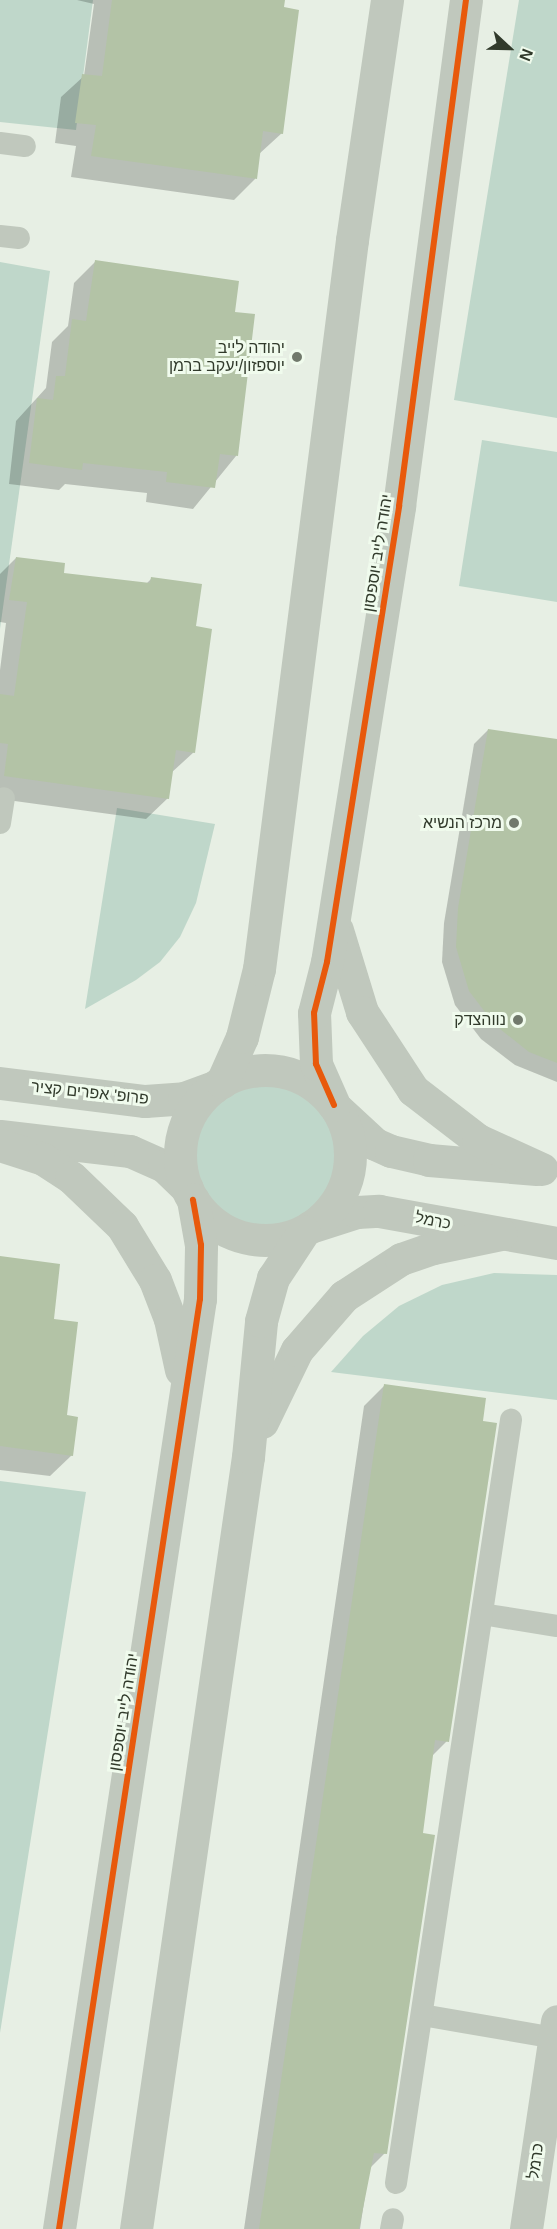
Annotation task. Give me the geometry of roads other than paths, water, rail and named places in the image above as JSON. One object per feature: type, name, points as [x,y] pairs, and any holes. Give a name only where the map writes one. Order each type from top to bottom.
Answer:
[{"type":"street","points":[[218,1085],[242,1036],[259,969],[352,240],[387,0]]},
{"type":"street","name":"יהודה לייב יוספסון","points":[[336,1107],[316,1064],[313,1034],[314,1013],[334,918],[399,506],[466,0]]},
{"type":"street","points":[[334,918],[349,980],[362,1012],[413,1090],[478,1140],[549,1170]]},
{"type":"street","points":[[190,1194],[181,1164],[183,1133],[196,1105],[218,1085],[245,1072],[282,1072],[306,1080],[375,1144],[391,1151],[429,1160],[549,1170]]},
{"type":"street","name":"פרופ' אפרים קציר","points":[[0,1083],[145,1101],[184,1098],[218,1085]]},
{"type":"street","points":[[136,2229],[248,1457],[266,1293],[282,1261],[307,1229],[338,1199],[348,1174],[348,1135],[336,1107]]},
{"type":"street","points":[[0,1136],[130,1150],[164,1166],[219,1227],[242,1237],[267,1240],[307,1229]]},
{"type":"street","points":[[0,1145],[43,1159],[71,1177],[122,1226],[139,1248],[170,1319],[180,1354],[184,1407]]},
{"type":"street","name":"יהודה לייב יוספסון","points":[[58,2229],[201,1283],[199,1223],[190,1194]]},
{"type":"street","name":"כרמל","points":[[307,1229],[357,1212],[379,1211],[557,1243]]},
{"type":"street","points":[[248,1457],[277,1384],[297,1350],[344,1296],[401,1259],[433,1248],[501,1234]]},
{"type":"street","name":"כרמל","points":[[526,2229],[556,2030]]},
{"type":"lane","points":[[0,142],[25,146]]},
{"type":"lane","points":[[0,823],[4,798]]},
{"type":"lane","points":[[396,2183],[511,1420]]},
{"type":"lane","points":[[482,1614],[557,1626]]},
{"type":"lane","points":[[422,2015],[556,2030]]},
{"type":"place","name":"יהודה לייב יוספזון/יעקב ברמן","points":[[297,357]]},
{"type":"place","name":"מרכז הנשיא","points":[[514,823]]},
{"type":"place","name":"נווהצדק","points":[[518,1020]]}]
